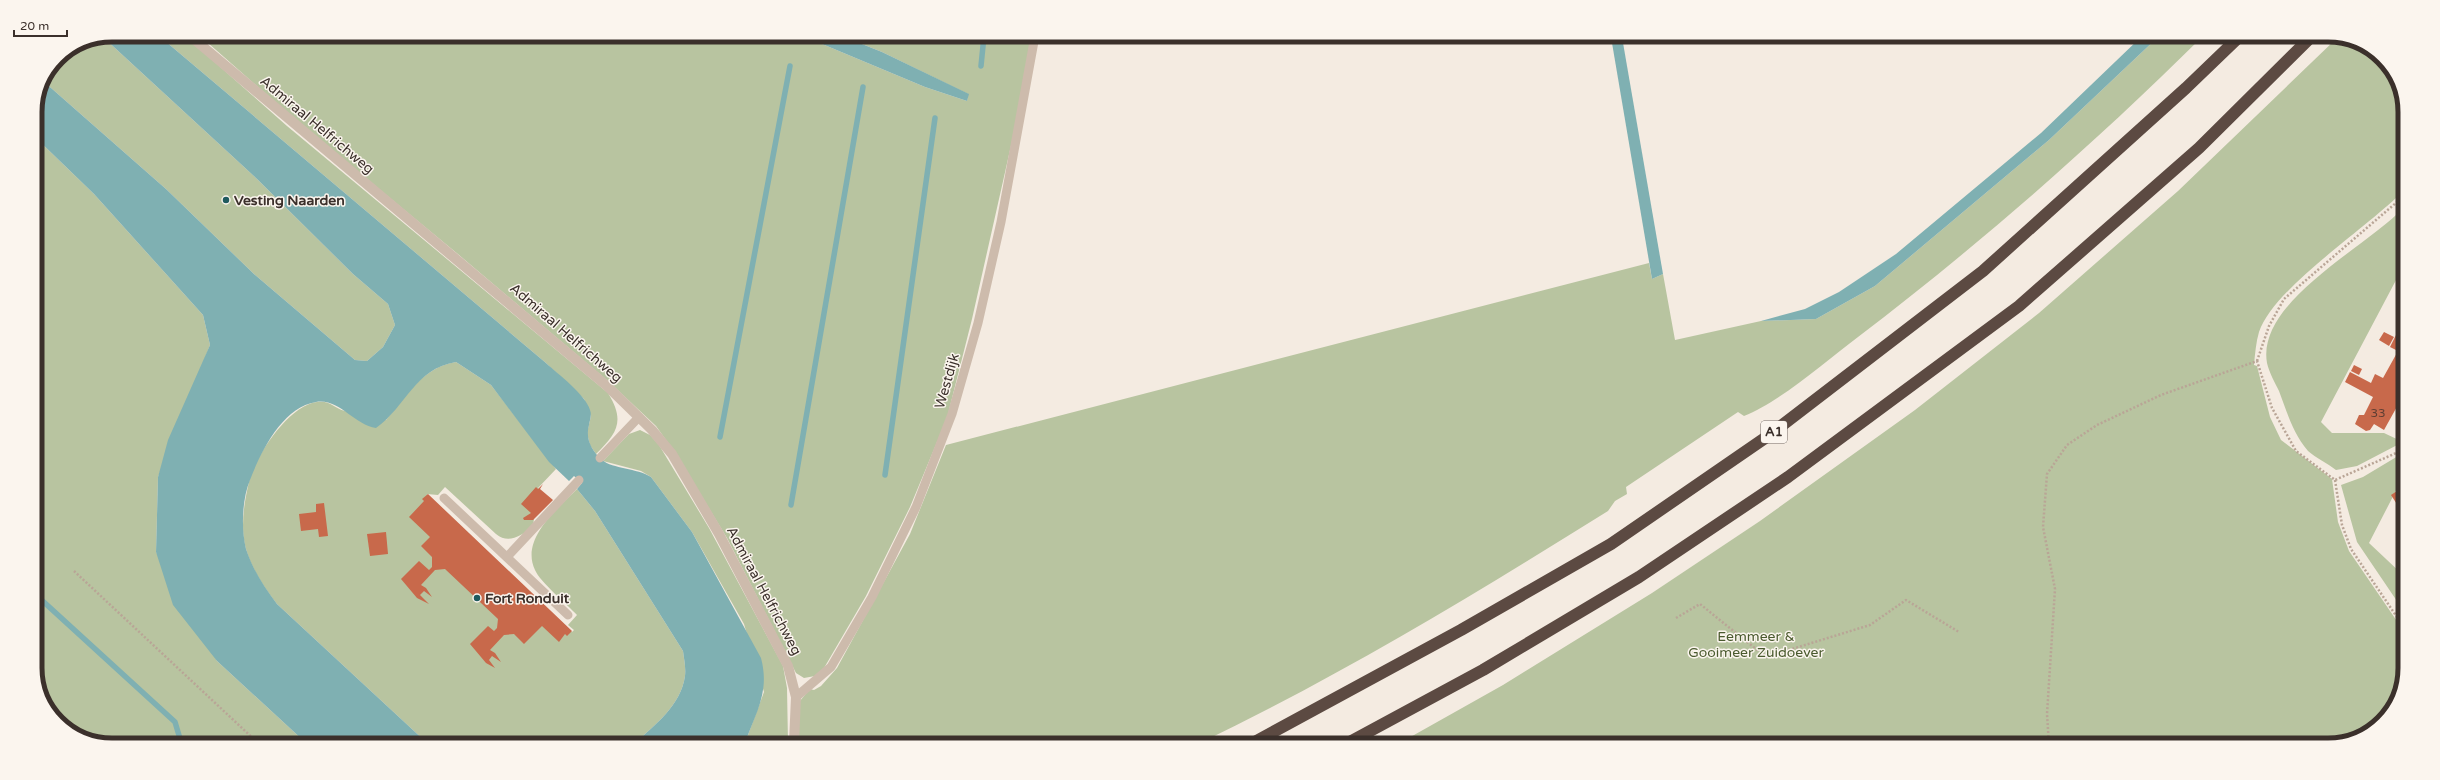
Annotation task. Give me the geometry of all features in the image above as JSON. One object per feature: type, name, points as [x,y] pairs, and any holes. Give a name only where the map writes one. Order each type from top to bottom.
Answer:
[{"type":"highway","name":"A1","points":[[1261,738],[1462,630],[1610,544],[1768,436],[1984,271],[2186,88],[2234,42]]},
{"type":"highway","points":[[1357,738],[1482,670],[1639,577],[1788,477],[2019,306],[2199,148],[2306,42]]},
{"type":"street","name":"Admiraal Helfrichweg","points":[[197,42],[595,376],[639,417],[672,454],[719,534],[788,666],[796,697],[794,738]]},
{"type":"lane","name":"Westdijk","points":[[796,697],[831,667],[872,597],[916,506],[952,414],[978,323],[999,230],[1035,42]]},
{"type":"lane","points":[[600,458],[639,417]]},
{"type":"lane","points":[[507,557],[579,480]]},
{"type":"lane","points":[[444,498],[568,615]]},
{"type":"path","points":[[2398,201],[2284,299],[2269,326],[2258,361],[2272,408],[2296,451],[2335,480],[2342,525],[2351,549],[2398,619]]},
{"type":"path","points":[[2049,738],[2047,714],[2055,589],[2043,527],[2047,474],[2067,445],[2097,425],[2161,395],[2258,361]]},
{"type":"path","points":[[2335,480],[2398,452]]},
{"type":"path","points":[[74,570],[254,738]]},
{"type":"path","points":[[1676,618],[1700,604],[1766,657],[1870,626],[1906,600],[1960,632]]},
{"type":"green space","points":[[109,42],[257,179],[353,274],[388,304],[395,325],[383,347],[367,361],[355,360],[254,274],[166,189],[47,85],[62,62],[85,47],[98,43]]},
{"type":"green space","points":[[166,42],[192,42],[287,126],[608,393],[616,411],[617,426],[610,439],[596,454],[590,445],[587,433],[591,416],[584,399],[546,363]]},
{"type":"green space","points":[[207,42],[817,42],[925,87],[967,101],[968,94],[882,52],[857,42],[1030,42],[1017,119],[972,319],[947,418],[910,507],[866,596],[824,668],[815,676],[804,678],[796,673],[727,538],[676,454],[656,426],[608,381],[459,255],[293,118]]},
{"type":"green space","points":[[2153,42],[2197,42],[2078,155],[1992,230],[1903,302],[1787,391],[1758,410],[1744,416],[1738,412],[1626,487],[1627,494],[1615,501],[1608,511],[1508,573],[1303,691],[1210,738],[799,738],[799,702],[810,689],[814,690],[821,686],[837,668],[910,534],[946,445],[1649,263],[1652,279],[1663,274],[1675,340],[1761,321],[1816,319],[1875,286],[2049,140]]},
{"type":"green space","name":"Eemmeer & Gooimeer Zuidoever","points":[[2332,42],[2346,44],[2359,49],[2378,62],[2389,77],[2397,98],[2398,107],[2398,196],[2302,277],[2283,296],[2268,314],[2259,332],[2254,365],[2257,366],[2270,417],[2281,440],[2332,479],[2338,522],[2349,551],[2398,623],[2398,668],[2396,686],[2386,707],[2378,718],[2371,724],[2351,734],[2328,738],[1409,738],[1503,685],[1652,593],[1760,521],[1915,410],[2039,313],[2178,191]]},
{"type":"green space","points":[[42,144],[94,194],[203,315],[210,345],[158,477],[156,552],[217,661],[301,738],[112,738],[94,736],[85,733],[66,721],[59,714],[47,695],[42,673]]},
{"type":"green space","points":[[2398,213],[2398,276],[2321,422],[2332,433],[2384,433],[2398,440],[2398,445],[2357,466],[2336,470],[2308,451],[2294,430],[2267,363],[2268,340],[2279,318],[2296,297],[2318,276]]},
{"type":"green space","points":[[456,362],[491,385],[556,469],[538,488],[551,500],[534,518],[533,527],[515,538],[510,539],[506,539],[496,534],[445,487],[438,495],[427,494],[572,632],[574,630],[568,625],[577,615],[542,581],[535,570],[532,558],[533,547],[543,525],[560,505],[577,489],[595,511],[683,651],[685,676],[683,686],[673,705],[666,714],[641,738],[422,738],[277,604],[255,571],[246,549],[243,533],[244,507],[249,482],[252,471],[258,459],[275,433],[285,422],[295,412],[306,405],[317,402],[329,403],[341,410],[386,420],[416,384],[425,376],[444,365]]},
{"type":"green space","points":[[640,430],[650,435],[659,445],[709,528],[783,666],[787,688],[788,738],[747,738],[764,692],[744,624],[692,532],[651,477],[641,471],[603,461],[629,434]]},
{"type":"green space","points":[[2398,456],[2398,487],[2369,543],[2398,570],[2398,603],[2357,542],[2341,485],[2363,477]]},
{"type":"water","points":[[109,42],[166,42],[546,363],[577,391],[591,412],[588,435],[592,449],[602,460],[607,463],[651,477],[692,532],[761,658],[764,681],[763,692],[747,738],[641,738],[666,714],[673,705],[683,686],[685,667],[683,651],[595,511],[577,489],[582,483],[574,476],[569,481],[549,462],[491,385],[456,362],[442,366],[430,372],[420,380],[387,419],[376,428],[368,426],[332,404],[324,402],[316,402],[293,412],[275,432],[260,456],[247,488],[243,514],[244,541],[249,557],[259,578],[277,604],[422,738],[301,738],[217,661],[173,605],[156,552],[158,477],[168,440],[210,345],[203,315],[94,194],[42,144],[43,98],[47,85],[166,189],[254,274],[355,360],[367,361],[383,347],[395,325],[388,304],[353,274],[257,179]]},
{"type":"water","points":[[817,42],[857,42],[882,52],[969,94],[967,101],[925,87]]},
{"type":"water","points":[[1612,42],[1623,42],[1663,274],[1652,279]]},
{"type":"water","points":[[2136,42],[2153,42],[2049,140],[1875,286],[1816,319],[1761,321],[1805,309],[1839,292],[1896,254],[2041,133]]},
{"type":"building","points":[[2398,331],[2398,351],[2390,347]]},
{"type":"building","points":[[2384,332],[2394,337],[2389,346],[2379,340]]},
{"type":"building","points":[[2398,351],[2398,405],[2384,430],[2374,424],[2370,430],[2366,431],[2355,424],[2359,415],[2364,415],[2373,397],[2345,382],[2350,372],[2371,383],[2375,374],[2383,378]]},
{"type":"building","points":[[2354,365],[2362,369],[2359,375],[2351,371]]},
{"type":"building","points":[[543,484],[540,489],[553,500],[533,520],[524,520],[523,518],[531,513],[521,504],[536,487],[538,489]]},
{"type":"building","points":[[2398,490],[2398,506],[2391,495]]},
{"type":"building","points":[[428,494],[572,631],[567,636],[565,634],[559,642],[542,626],[524,644],[514,634],[504,635],[490,650],[495,653],[501,662],[492,656],[489,660],[495,668],[486,663],[470,644],[488,626],[494,631],[497,628],[498,619],[445,569],[435,570],[421,585],[426,588],[432,597],[424,591],[420,595],[429,604],[417,598],[401,579],[419,561],[429,570],[432,567],[432,557],[421,546],[430,537],[409,517],[424,501],[422,499]]},
{"type":"building","points":[[324,503],[328,536],[319,537],[318,529],[301,531],[299,514],[316,512],[316,504]]},
{"type":"building","points":[[386,532],[388,554],[370,556],[367,534]]},
{"type":"waterway","points":[[981,66],[983,42]]},
{"type":"waterway","points":[[720,437],[790,66]]},
{"type":"waterway","points":[[791,505],[863,87]]},
{"type":"waterway","points":[[885,475],[935,118]]},
{"type":"waterway","points":[[42,600],[175,722],[180,738]]},
{"type":"place","name":"Vesting Naarden","points":[[226,200]]},
{"type":"place","name":"Fort Ronduit","points":[[477,598]]}]
